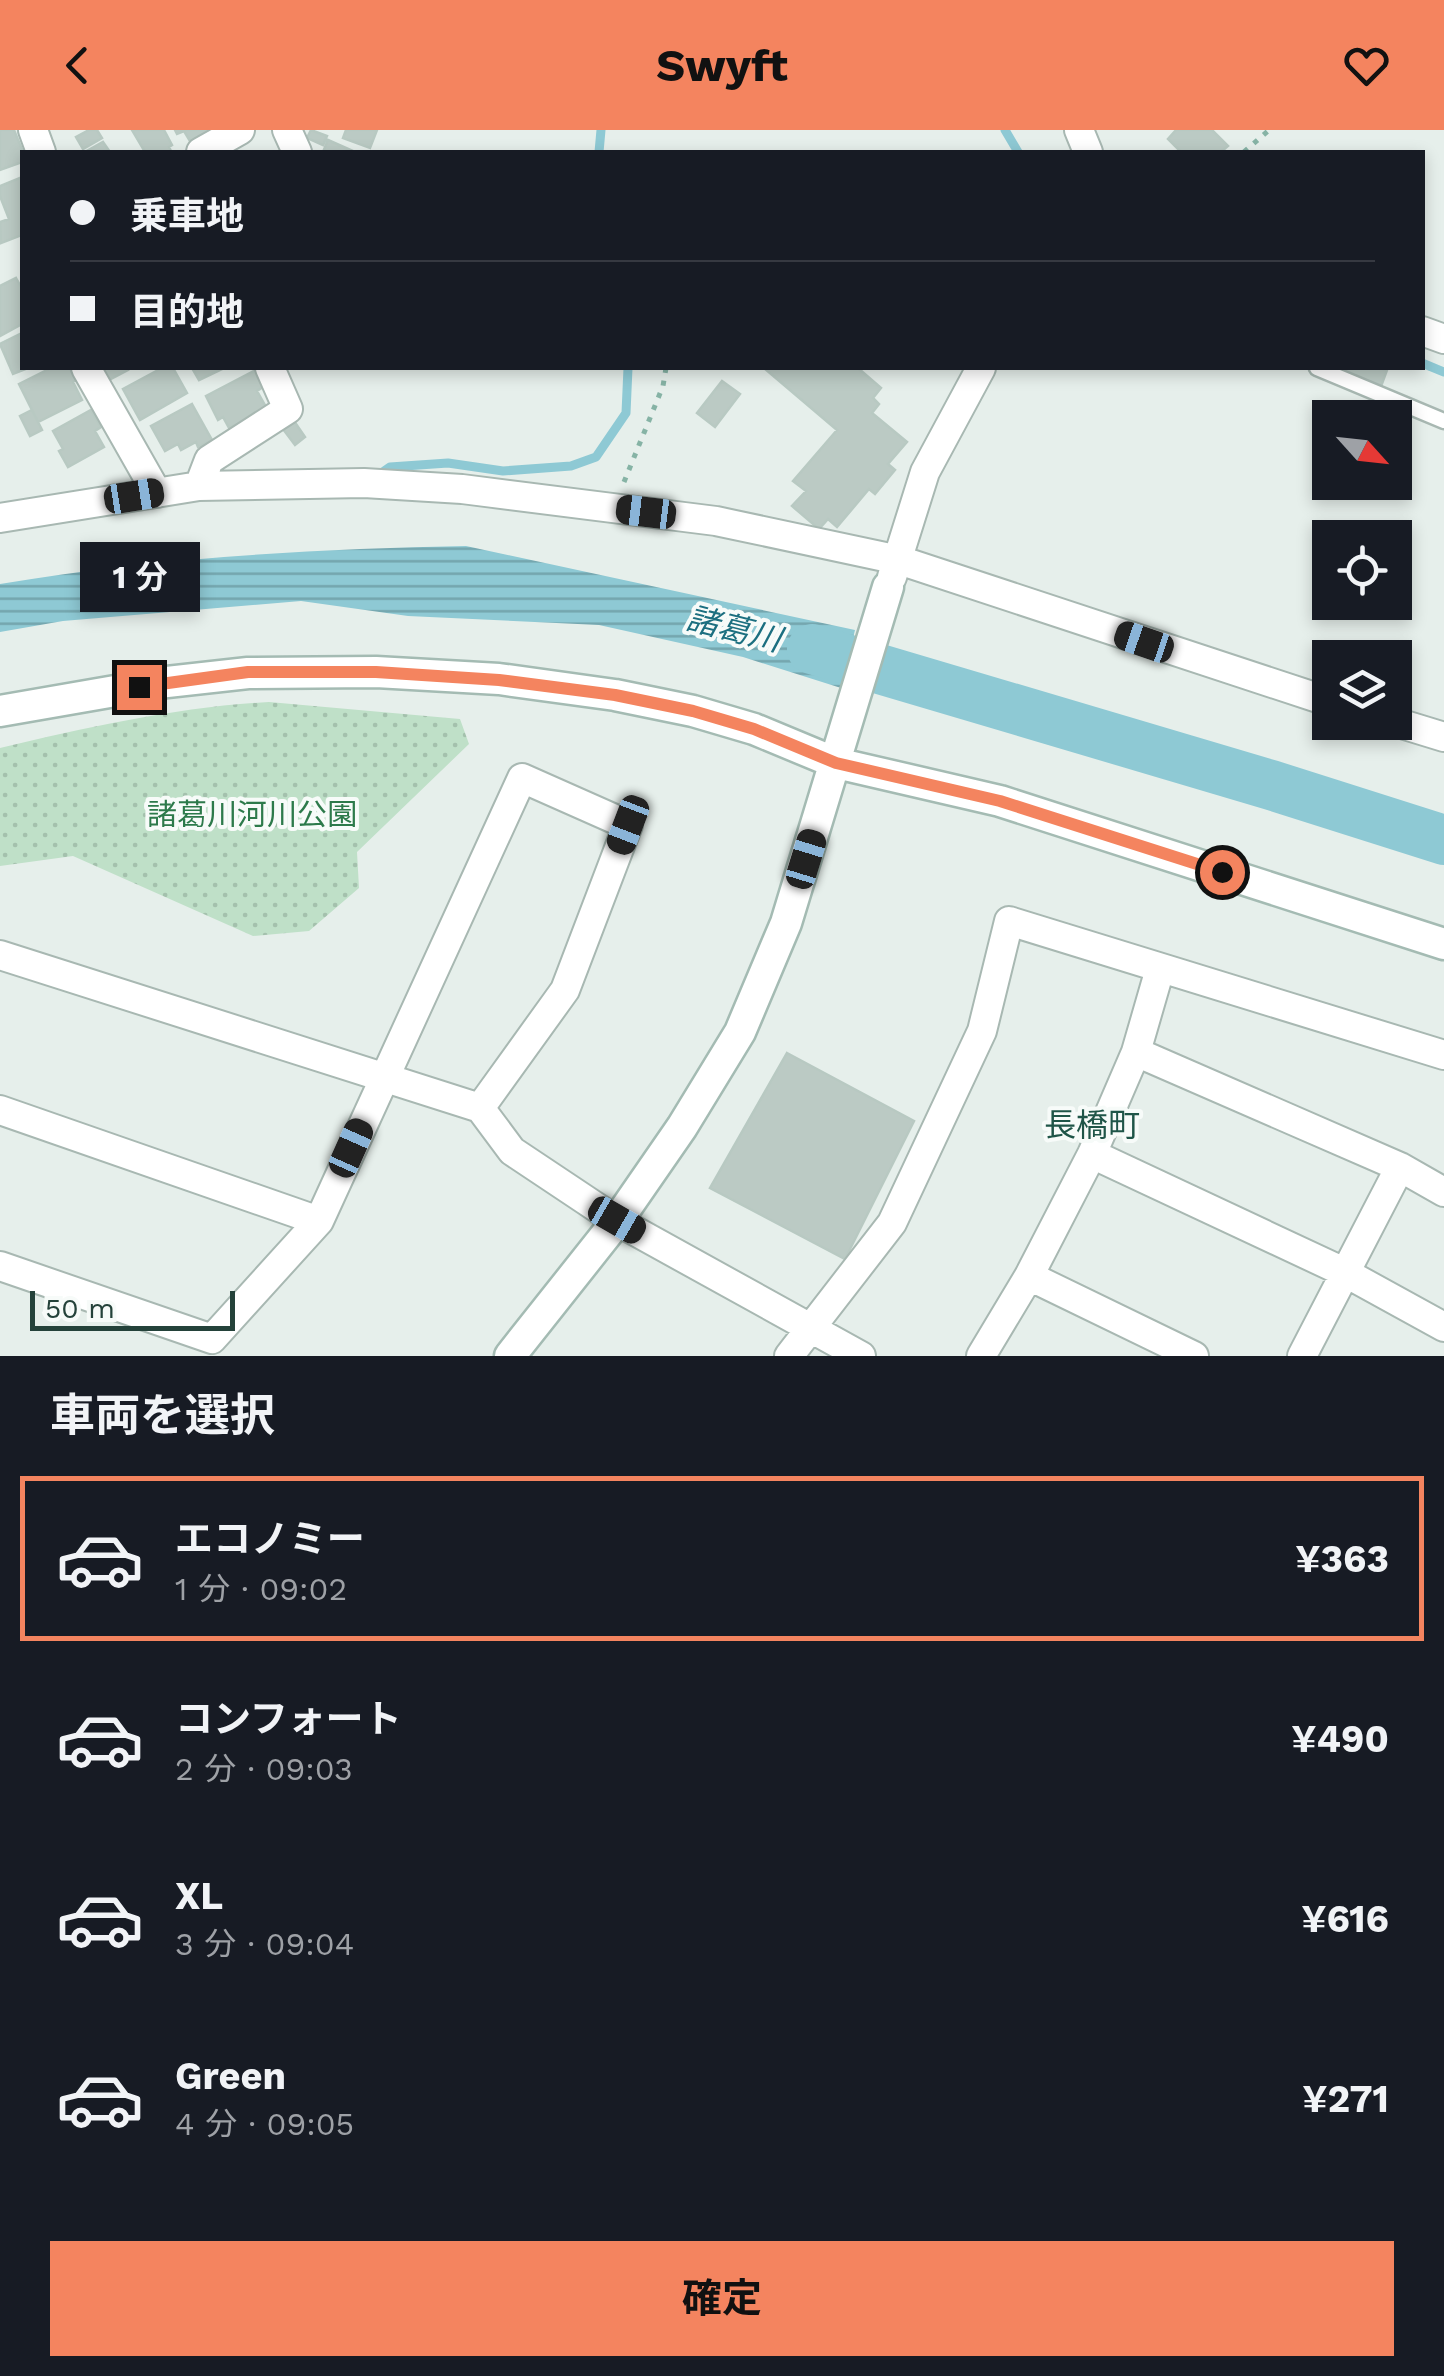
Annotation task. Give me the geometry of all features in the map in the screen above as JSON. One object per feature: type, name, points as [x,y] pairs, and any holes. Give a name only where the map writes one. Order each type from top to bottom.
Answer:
[{"type":"street","points":[[205,150],[240,130]]},
{"type":"street","points":[[87,370],[156,492]]},
{"type":"street","points":[[199,486],[208,460],[288,410],[271,370]]},
{"type":"street","points":[[510,1356],[617,1220],[682,1127],[740,1032],[786,923],[924,472],[980,370]]},
{"type":"street","points":[[0,518],[199,486],[364,482],[462,489],[716,522],[1312,697]]},
{"type":"street","points":[[0,711],[248,672],[412,674],[615,695],[693,711],[1000,801],[1444,944]]},
{"type":"street","points":[[1412,727],[1444,737]]},
{"type":"street","points":[[0,1266],[212,1339],[318,1220],[522,778],[628,825],[565,990],[480,1108]]},
{"type":"street","points":[[789,1356],[892,1223],[982,1031],[1008,921],[1444,1055]]},
{"type":"street","points":[[0,955],[480,1108],[512,1151],[617,1220],[861,1356]]},
{"type":"street","points":[[981,1356],[1029,1276],[1092,1154],[1136,1052],[1160,969]]},
{"type":"street","points":[[1136,1052],[1400,1166],[1444,1192]]},
{"type":"street","points":[[0,1110],[318,1220]]},
{"type":"street","points":[[1092,1154],[1344,1272],[1444,1327]]},
{"type":"street","points":[[1302,1356],[1400,1166]]},
{"type":"street","points":[[1029,1276],[1194,1356]]},
{"type":"lane","points":[[1321,370],[1444,422]]},
{"type":"path","points":[[1246,150],[1268,130]]},
{"type":"path","points":[[610,508],[636,455],[666,370]]},
{"type":"green space","name":"諸葛川河川公園","points":[[269,702],[460,719],[469,744],[357,852],[359,888],[309,931],[253,936],[73,856],[0,866],[0,748],[167,713]]},
{"type":"water","points":[[466,546],[855,630],[841,688],[743,657],[599,625],[408,616],[301,601],[63,621],[0,632],[0,584],[233,556]]},
{"type":"building","points":[[0,130],[14,130],[22,150],[20,163],[0,170]]},
{"type":"building","points":[[97,130],[102,138],[83,149],[76,137]]},
{"type":"building","points":[[132,130],[164,130],[172,145],[170,150],[144,150]]},
{"type":"building","points":[[175,130],[210,130],[190,141],[184,131],[177,134]]},
{"type":"building","points":[[311,130],[327,136],[323,145],[307,138]]},
{"type":"building","points":[[346,130],[377,130],[370,148],[343,138]]},
{"type":"building","points":[[1176,130],[1212,130],[1228,146],[1223,150],[1179,150],[1168,139]]},
{"type":"building","points":[[328,140],[350,150],[324,150]]},
{"type":"building","points":[[103,142],[109,150],[89,150]]},
{"type":"building","points":[[20,178],[20,236],[1,243],[0,222],[9,219],[0,186]]},
{"type":"building","points":[[16,278],[20,285],[20,325],[0,336],[0,286]]},
{"type":"building","points":[[20,334],[23,370],[13,374],[0,344]]},
{"type":"building","points":[[47,370],[71,370],[82,400],[38,422],[19,384]]},
{"type":"building","points":[[98,370],[128,370],[105,382]]},
{"type":"building","points":[[158,370],[174,370],[187,393],[140,420],[123,389]]},
{"type":"building","points":[[193,370],[220,370],[199,380]]},
{"type":"building","points":[[766,370],[860,370],[881,388],[873,398],[879,404],[872,413],[907,442],[888,464],[895,470],[875,494],[869,489],[837,527],[828,519],[819,529],[792,506],[806,491],[793,481],[837,430]]},
{"type":"building","points":[[1331,370],[1387,370],[1380,389]]},
{"type":"building","points":[[254,371],[263,387],[257,391],[266,407],[229,428],[223,417],[218,420],[206,396]]},
{"type":"building","points":[[722,381],[740,394],[715,427],[697,413]]},
{"type":"building","points":[[192,404],[212,440],[198,447],[196,442],[181,450],[178,444],[165,451],[151,426]]},
{"type":"building","points":[[32,410],[42,430],[30,436],[20,416]]},
{"type":"building","points":[[91,410],[101,427],[95,431],[104,447],[68,467],[53,431]]},
{"type":"building","points":[[294,421],[305,437],[295,445],[283,429]]},
{"type":"building","points":[[787,1053],[914,1121],[845,1259],[710,1188]]},
{"type":"waterway","points":[[599,150],[601,130]]},
{"type":"waterway","points":[[1005,130],[1017,150]]},
{"type":"waterway","points":[[1425,364],[1444,372]]},
{"type":"waterway","points":[[380,474],[390,467],[448,463],[503,471],[571,466],[596,457],[626,413],[628,370]]},
{"type":"waterway","name":"諸葛川","points":[[812,649],[1444,840]]},
{"type":"district","name":"長橋町","points":[[1092,1125]]},
{"type":"route","points":[[139,687],[248,672],[376,672],[499,680],[615,695],[693,711],[754,729],[836,763],[1000,801],[1222,872]]}]
